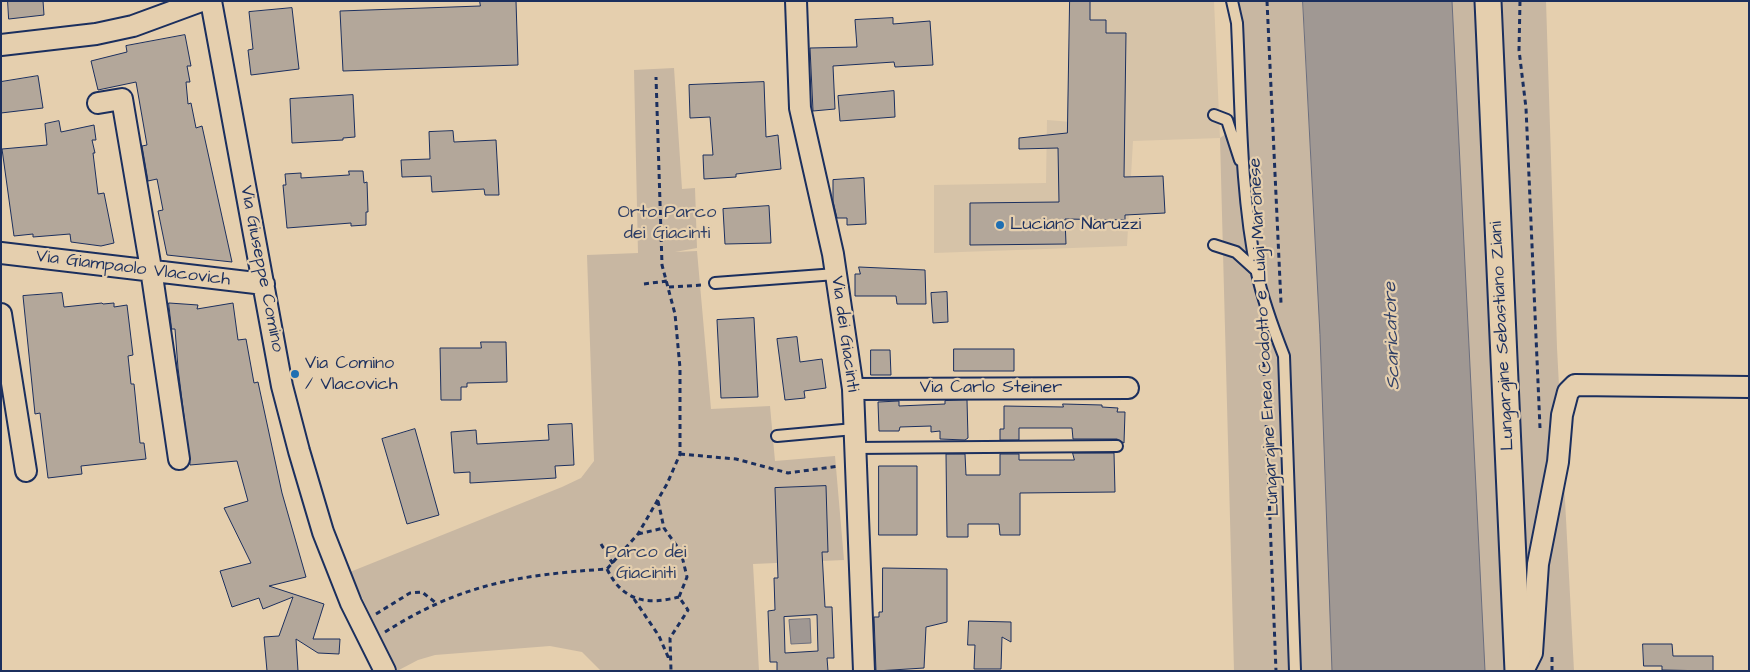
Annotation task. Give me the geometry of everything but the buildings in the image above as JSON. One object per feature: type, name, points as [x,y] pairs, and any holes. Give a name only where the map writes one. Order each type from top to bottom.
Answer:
[{"type":"street","points":[[1,45],[96,34],[133,26],[201,1]]},
{"type":"street","name":"Via Giuseppe Comino","points":[[211,1],[282,386],[302,464],[323,532],[361,623],[385,671]]},
{"type":"street","name":"Via dei Giacinti","points":[[796,1],[800,108],[836,274],[853,389],[864,671]]},
{"type":"street","name":"Lungargine Sebastiano Ziani","points":[[1488,1],[1518,671]]},
{"type":"street","points":[[98,104],[122,99],[151,270],[179,459]]},
{"type":"street","name":"Via Giampaolo Vlacovich","points":[[1,253],[264,284]]},
{"type":"street","points":[[1,314],[26,471]]},
{"type":"street","points":[[1523,671],[1532,653],[1538,564],[1558,462],[1562,416],[1568,392],[1574,385],[1749,387]]},
{"type":"street","name":"Via Carlo Steiner","points":[[853,389],[1128,388]]},
{"type":"lane","points":[[1231,3],[1237,24],[1244,173]]},
{"type":"lane","points":[[1214,115],[1227,120],[1244,173]]},
{"type":"lane","name":"Lungargine Enea Codotto e Luigi Maronese","points":[[1244,173],[1257,271],[1266,308],[1284,356],[1295,671]]},
{"type":"lane","points":[[1214,245],[1236,252],[1257,271]]},
{"type":"lane","points":[[716,283],[836,274]]},
{"type":"lane","points":[[777,436],[854,447],[1117,446]]},
{"type":"path","name":"Lungargine Enea Codotto e Luigi Maronese","points":[[1267,1],[1281,308]]},
{"type":"path","points":[[1520,1],[1519,50],[1526,108],[1540,432]]},
{"type":"path","points":[[371,641],[418,611],[473,589],[504,581],[555,573],[607,570],[638,534],[658,501],[680,454],[680,368],[675,314],[662,265],[656,77]]},
{"type":"path","points":[[644,284],[667,281]]},
{"type":"path","points":[[669,288],[704,285]]},
{"type":"path","points":[[1263,338],[1276,671]]},
{"type":"path","points":[[680,454],[736,459],[788,472],[854,447]]},
{"type":"path","points":[[658,501],[664,528],[681,552],[687,577],[679,596]]},
{"type":"path","points":[[638,534],[664,528]]},
{"type":"path","points":[[601,544],[613,564]]},
{"type":"path","points":[[607,570],[612,580],[634,599],[658,636],[669,660]]},
{"type":"path","points":[[361,623],[410,593],[422,592],[436,603]]},
{"type":"path","points":[[634,599],[658,602],[679,596]]},
{"type":"path","points":[[671,671],[669,660],[670,638],[688,610],[679,596]]},
{"type":"shaded area","points":[[1075,1],[1214,1],[1220,138],[1133,141],[1127,246],[934,253],[934,185],[1046,183],[1047,120],[1072,122]]},
{"type":"green space","points":[[1236,1],[1546,1],[1557,348],[1574,671],[1234,671],[1220,138],[1242,123]]},
{"type":"green space","name":"Parco dei Giaciniti","points":[[674,68],[682,189],[695,188],[697,248],[675,252],[697,251],[711,409],[770,406],[775,461],[835,456],[844,560],[753,564],[759,671],[601,671],[582,652],[550,646],[435,655],[418,660],[397,671],[350,572],[562,487],[581,478],[594,461],[587,255],[638,253],[634,70]]},
{"type":"water","name":"Scaricatore","points":[[1303,1],[1452,1],[1485,671],[1332,671],[1320,335]]},
{"type":"water","points":[[810,619],[811,643],[791,644],[789,620]]},
{"type":"place","name":"Luciano Naruzzi","points":[[1000,225]]},
{"type":"place","name":"Via Comino / Vlacovich","points":[[295,374]]},
{"type":"park label","name":"Orto Parco dei Giacinti","points":[[667,223]]}]
